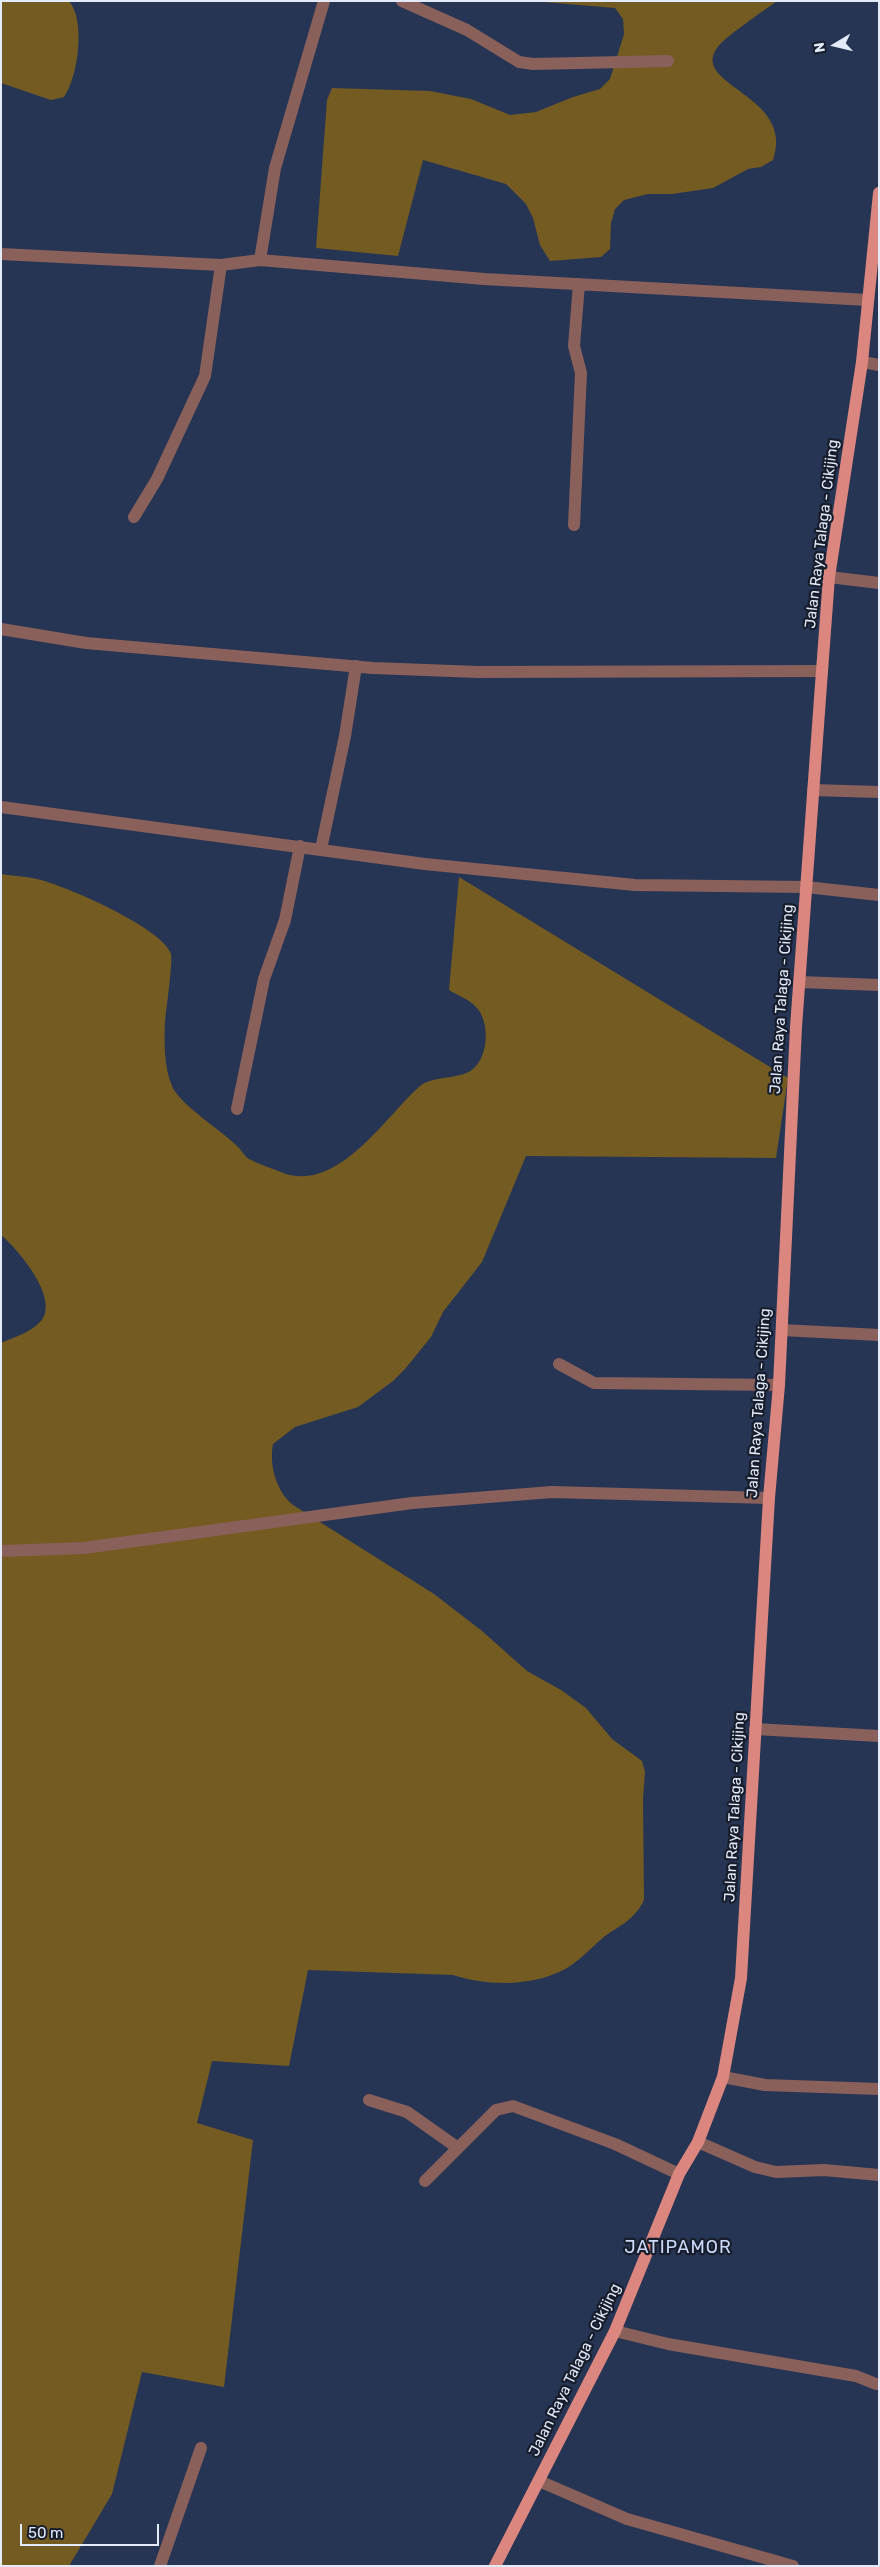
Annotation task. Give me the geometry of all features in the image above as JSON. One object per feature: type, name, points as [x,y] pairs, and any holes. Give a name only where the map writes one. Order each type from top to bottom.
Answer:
[{"type":"main road","name":"Jalan Raya Talaga - Cikijing","points":[[495,2566],[615,2330],[679,2174],[698,2142],[723,2077],[741,1978],[769,1498],[779,1385],[799,982],[829,577],[862,362],[868,300],[875,287],[879,193]]},
{"type":"street","points":[[260,260],[275,168],[324,1]]},
{"type":"street","points":[[402,1],[467,30],[519,62],[533,64],[668,62]]},
{"type":"street","points":[[1,254],[222,265],[260,260],[484,279],[868,300]]},
{"type":"street","points":[[134,516],[157,479],[205,376],[222,265]]},
{"type":"street","points":[[574,525],[580,373],[574,346],[579,284]]},
{"type":"street","points":[[862,362],[879,365]]},
{"type":"street","points":[[829,577],[879,583]]},
{"type":"street","points":[[1,629],[86,643],[356,666],[478,672],[822,672]]},
{"type":"street","points":[[321,849],[345,736],[356,666]]},
{"type":"street","points":[[813,790],[879,792]]},
{"type":"street","points":[[1,807],[425,864],[635,885],[806,888],[879,895]]},
{"type":"street","points":[[237,1108],[264,979],[285,920],[300,846]]},
{"type":"street","points":[[799,982],[879,985]]},
{"type":"street","points":[[782,1330],[879,1335]]},
{"type":"street","points":[[559,1364],[594,1384],[779,1385]]},
{"type":"street","points":[[1,1551],[84,1548],[412,1503],[552,1492],[769,1498]]},
{"type":"street","points":[[755,1729],[879,1736]]},
{"type":"street","points":[[723,2077],[765,2085],[879,2089]]},
{"type":"street","points":[[370,2100],[407,2112],[458,2148]]},
{"type":"street","points":[[425,2181],[496,2110],[513,2106],[615,2144],[679,2174]]},
{"type":"street","points":[[698,2142],[755,2167],[776,2172],[824,2170],[879,2175]]},
{"type":"street","points":[[615,2330],[668,2344],[856,2376],[876,2384]]},
{"type":"street","points":[[160,2566],[201,2448]]},
{"type":"street","points":[[539,2481],[627,2519],[793,2566]]},
{"type":"shaded area","points":[[1,1],[69,1],[74,10],[79,35],[73,76],[64,97],[51,100],[1,83]]},
{"type":"shaded area","points":[[532,1],[777,1],[721,43],[717,48],[713,61],[718,72],[758,106],[770,120],[776,138],[773,160],[761,167],[748,169],[713,188],[672,194],[648,194],[624,200],[615,209],[611,223],[610,249],[601,257],[550,261],[540,245],[533,218],[526,204],[506,184],[423,160],[398,256],[316,248],[327,100],[332,88],[430,91],[471,99],[510,115],[536,112],[573,97],[600,89],[610,79],[624,34],[623,19],[615,8]]},
{"type":"shaded area","points":[[1,874],[37,879],[89,899],[132,920],[164,944],[171,954],[165,1022],[165,1054],[172,1086],[183,1100],[238,1147],[247,1158],[283,1173],[303,1176],[323,1172],[341,1162],[359,1149],[420,1086],[432,1080],[461,1075],[473,1069],[478,1063],[485,1047],[486,1038],[481,1013],[473,1004],[449,990],[459,877],[788,1078],[776,1158],[526,1156],[482,1262],[443,1312],[431,1337],[405,1369],[393,1381],[358,1407],[295,1427],[273,1444],[272,1460],[275,1477],[282,1493],[293,1505],[434,1594],[482,1631],[527,1671],[561,1690],[586,1708],[612,1739],[642,1761],[645,1772],[643,1799],[644,1900],[632,1917],[605,1936],[573,1964],[560,1972],[530,1981],[498,1983],[482,1982],[453,1975],[308,1970],[289,2066],[212,2061],[197,2123],[253,2140],[224,2387],[142,2372],[112,2494],[69,2566],[1,2566],[1,1343],[26,1332],[39,1323],[45,1314],[46,1302],[42,1290],[27,1263],[1,1235]]},
{"type":"district","name":"JATIPAMOR","points":[[678,2248]]}]
